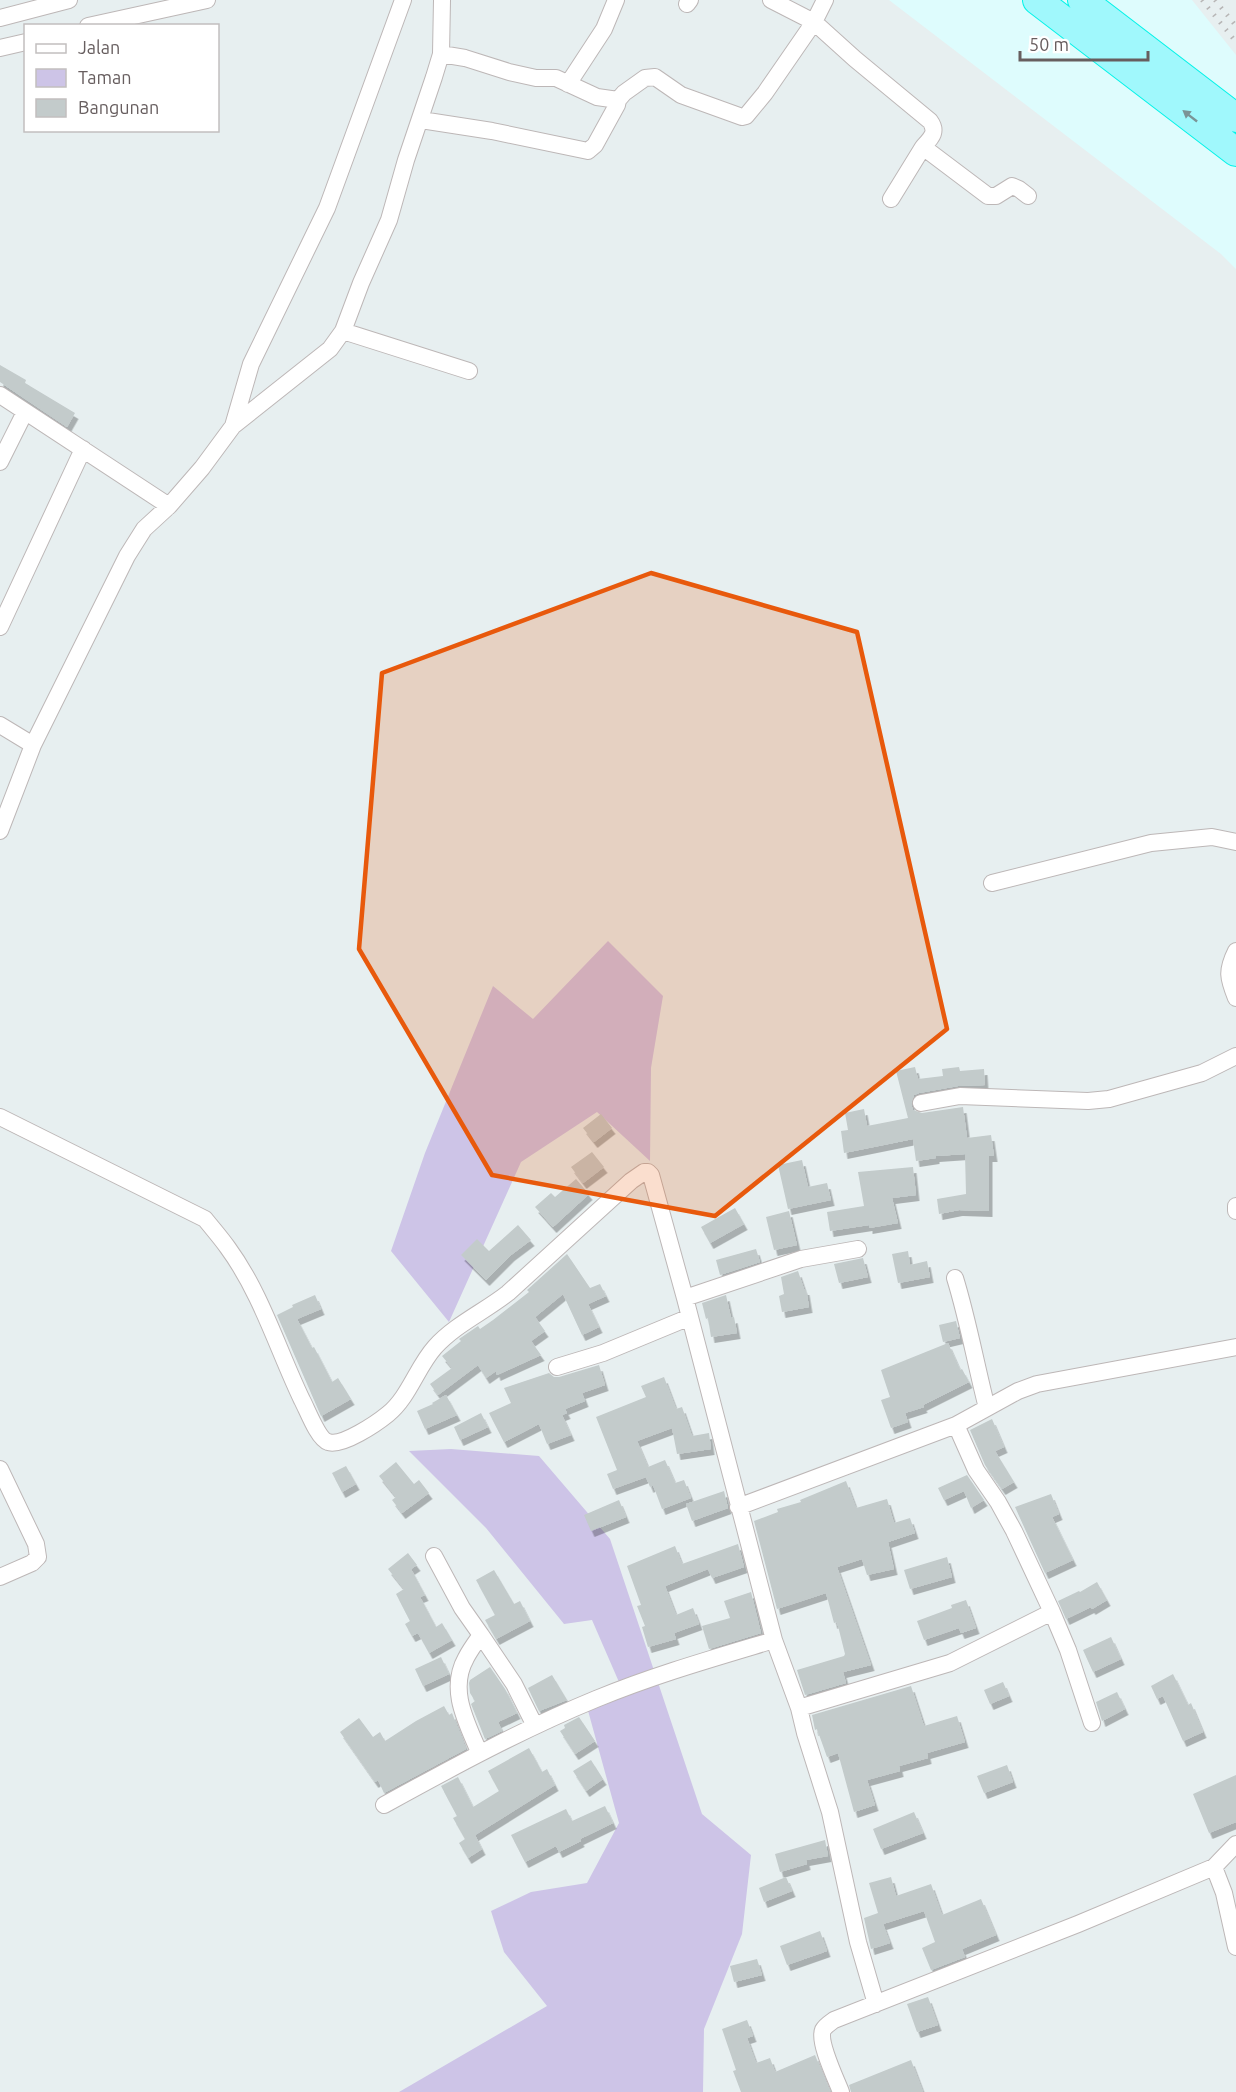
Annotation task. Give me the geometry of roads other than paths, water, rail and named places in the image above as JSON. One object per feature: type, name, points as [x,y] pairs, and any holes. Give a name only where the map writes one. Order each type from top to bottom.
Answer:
[{"type":"highway","points":[[1037,0],[1236,152]]},
{"type":"highway","points":[[1082,0],[1236,118]]},
{"type":"street","points":[[0,18],[69,0]]},
{"type":"street","points":[[97,24],[207,0]]},
{"type":"street","points":[[233,426],[250,364],[327,208],[403,0]]},
{"type":"street","points":[[0,829],[33,745],[127,556],[144,529],[169,506],[202,468],[233,426],[315,362],[330,349],[343,331],[388,220],[441,54],[442,0]]},
{"type":"street","points":[[568,84],[604,29],[616,0]]},
{"type":"street","points":[[771,0],[814,22],[930,121],[934,127],[934,133],[891,199]]},
{"type":"street","points":[[421,120],[588,150],[595,146],[618,100],[624,93],[645,78],[655,77],[681,95],[744,117],[770,86],[814,22],[825,0]]},
{"type":"street","points":[[0,48],[24,42]]},
{"type":"street","points":[[441,54],[465,58],[536,78],[556,78],[597,97],[618,100]]},
{"type":"street","points":[[923,147],[988,196],[996,196],[1012,186],[1028,196]]},
{"type":"street","points":[[343,331],[470,371]]},
{"type":"street","points":[[0,394],[169,506]]},
{"type":"street","points":[[0,462],[26,412]]},
{"type":"street","points":[[0,627],[83,449]]},
{"type":"street","points":[[0,725],[33,745]]},
{"type":"street","points":[[992,883],[1151,843],[1212,837],[1236,842]]},
{"type":"street","points":[[1236,951],[1229,965],[1228,976],[1236,998]]},
{"type":"street","points":[[921,1103],[960,1096],[1089,1101],[1109,1099],[1202,1073],[1236,1056]]},
{"type":"street","points":[[0,1117],[205,1219],[229,1248],[247,1279],[309,1414],[323,1440],[330,1443],[339,1443],[371,1427],[391,1412],[408,1388],[418,1368],[435,1346],[459,1325],[490,1307],[508,1293],[631,1181],[644,1172],[651,1175],[686,1298],[774,1640],[799,1708],[830,1812],[858,1942],[876,2004]]},
{"type":"street","points":[[1236,1206],[1236,1211]]},
{"type":"street","points":[[686,1298],[801,1259],[858,1250]]},
{"type":"street","points":[[955,1278],[965,1310],[971,1345],[987,1408]]},
{"type":"street","points":[[557,1367],[603,1353],[690,1317]]},
{"type":"street","points":[[738,1507],[956,1425],[1018,1391],[1037,1384],[1236,1347]]},
{"type":"street","points":[[956,1425],[976,1470],[1014,1531],[1052,1612],[1068,1650],[1092,1723]]},
{"type":"street","points":[[0,1469],[36,1544],[38,1557],[32,1563],[0,1577]]},
{"type":"street","points":[[434,1556],[462,1608],[514,1684],[536,1726]]},
{"type":"street","points":[[799,1708],[950,1663],[1052,1612]]},
{"type":"street","points":[[479,1752],[464,1717],[458,1694],[459,1674],[462,1666],[482,1635]]},
{"type":"street","points":[[384,1805],[479,1752],[597,1699],[678,1670],[774,1640]]},
{"type":"street","points":[[841,2092],[824,2045],[822,2032],[826,2025],[1214,1867],[1236,1844]]},
{"type":"street","points":[[1214,1867],[1224,1893],[1236,1947]]},
{"type":"railway","points":[[1202,0],[1236,42]]},
{"type":"railway","points":[[1215,0],[1236,26]]}]
